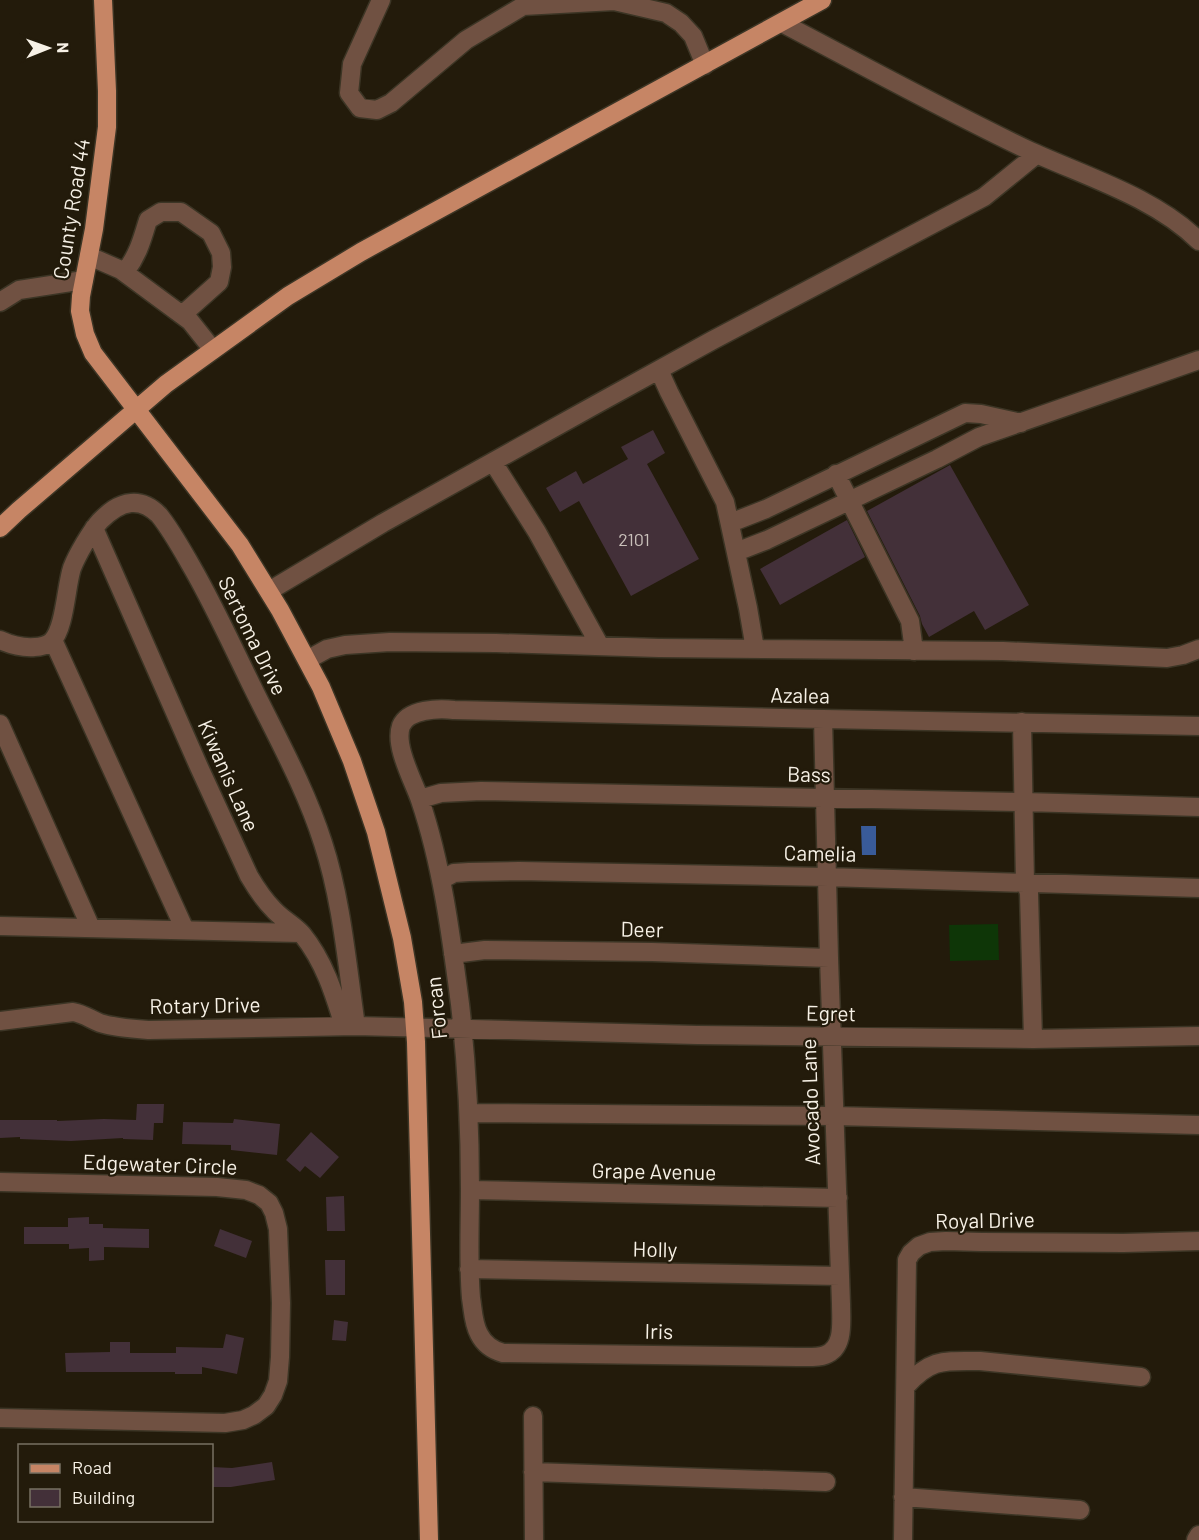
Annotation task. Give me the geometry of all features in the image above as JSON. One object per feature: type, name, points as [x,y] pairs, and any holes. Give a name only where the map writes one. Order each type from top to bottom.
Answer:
[{"type":"main road","name":"County Road 44","points":[[104,0],[107,127],[103,169],[81,296],[80,311],[85,334],[93,353],[240,545],[269,591],[307,660],[352,761],[376,832],[402,938],[415,1027],[429,1540]]},
{"type":"main road","points":[[0,528],[166,384],[288,296],[361,252],[822,0]]},
{"type":"street","points":[[381,0],[352,64],[349,93],[360,108],[377,110],[391,103],[466,40],[522,3],[614,1],[666,13],[681,23],[693,36],[705,65]]},
{"type":"street","points":[[782,23],[1037,154],[1129,194],[1187,230],[1199,241]]},
{"type":"street","points":[[269,591],[383,523],[659,370],[984,197],[1037,154]]},
{"type":"street","points":[[125,272],[135,259],[148,220],[161,212],[181,213],[211,233],[221,253],[222,267],[219,282],[182,315]]},
{"type":"street","points":[[89,256],[125,272],[190,321],[213,350]]},
{"type":"street","points":[[2,298],[19,290],[84,280]]},
{"type":"street","points":[[736,552],[767,540],[979,437],[1199,360]]},
{"type":"street","points":[[659,370],[725,502],[748,608],[754,649]]},
{"type":"street","points":[[730,523],[766,509],[965,413],[981,414],[1021,423]]},
{"type":"street","points":[[494,462],[537,532],[600,646]]},
{"type":"street","points":[[836,474],[910,621],[914,651]]},
{"type":"street","name":"Sertoma Drive","points":[[53,640],[62,621],[73,567],[94,528],[119,506],[130,503],[149,507],[174,536],[210,600],[307,799],[323,843],[342,927],[350,1026]]},
{"type":"street","name":"Kiwanis Lane","points":[[94,528],[249,876],[274,910],[301,933],[323,965],[350,1026]]},
{"type":"street","points":[[0,640],[27,648],[40,647],[53,640],[185,930]]},
{"type":"street","points":[[307,660],[327,649],[345,645],[390,642],[1003,651],[1167,657],[1184,655],[1199,649]]},
{"type":"street","name":"Azalea","points":[[404,721],[411,715],[428,709],[442,708],[823,719],[1199,726]]},
{"type":"street","name":"Avocado Lane","points":[[823,719],[840,1304]]},
{"type":"street","name":"Forcan","points":[[404,721],[400,728],[399,742],[420,799],[441,880],[462,1028],[469,1113],[471,1297]]},
{"type":"street","points":[[1022,722],[1025,882],[1029,893],[1033,1039]]},
{"type":"street","points":[[0,724],[91,928]]},
{"type":"street","name":"Bass","points":[[420,799],[441,793],[481,791],[1199,807]]},
{"type":"street","name":"Camelia","points":[[441,880],[454,873],[519,871],[1199,888]]},
{"type":"street","points":[[0,926],[301,933]]},
{"type":"street","name":"Deer","points":[[453,954],[485,950],[652,952],[829,958]]},
{"type":"street","name":"Rotary Drive","points":[[0,1021],[73,1012],[116,1027],[149,1030],[415,1027]]},
{"type":"street","name":"Egret","points":[[415,1027],[697,1035],[1033,1039],[1199,1036]]},
{"type":"street","points":[[469,1113],[834,1116],[1199,1125]]},
{"type":"street","name":"Edgewater Circle","points":[[0,1182],[217,1187],[246,1190],[259,1195],[269,1203],[278,1229],[281,1303],[278,1381],[266,1406],[243,1420],[225,1423],[0,1418]]},
{"type":"street","name":"Grape Avenue","points":[[470,1190],[838,1198]]},
{"type":"street","name":"Royal Drive","points":[[903,1540],[907,1260],[911,1253],[930,1242],[946,1241],[1088,1243],[1199,1241]]},
{"type":"street","name":"Holly","points":[[469,1269],[840,1276]]},
{"type":"street","name":"Iris","points":[[471,1297],[478,1333],[486,1343],[503,1353],[797,1357],[824,1355],[837,1347],[840,1340],[840,1304]]},
{"type":"street","points":[[906,1386],[917,1373],[928,1366],[962,1361],[1141,1377]]},
{"type":"street","points":[[533,1416],[534,1540]]},
{"type":"street","points":[[533,1472],[826,1482]]},
{"type":"street","points":[[903,1497],[1080,1510]]},
{"type":"street","points":[[1196,1540],[1199,1535]]},
{"type":"green space","points":[[998,924],[999,960],[950,961],[949,925]]},
{"type":"water","points":[[861,826],[876,826],[876,855],[862,855]]},
{"type":"building","points":[[653,430],[665,453],[647,464],[699,559],[631,596],[579,501],[560,512],[546,488],[576,471],[583,484],[628,459],[621,447]]},
{"type":"building","points":[[950,465],[1029,605],[985,630],[974,611],[929,637],[867,511]]},
{"type":"building","points":[[847,520],[865,557],[780,605],[760,569]]},
{"type":"building","points":[[137,1104],[164,1104],[163,1123],[154,1123],[153,1140],[123,1138],[71,1141],[20,1139],[20,1137],[0,1138],[0,1120],[136,1120]]},
{"type":"building","points":[[234,1119],[280,1124],[277,1155],[231,1150],[231,1145],[182,1144],[183,1122],[233,1123]]},
{"type":"building","points":[[311,1132],[339,1157],[320,1178],[305,1166],[300,1172],[286,1160]]},
{"type":"building","points":[[344,1196],[345,1231],[327,1231],[326,1197]]},
{"type":"building","points":[[89,1217],[89,1224],[103,1224],[103,1228],[149,1229],[149,1248],[104,1247],[104,1260],[89,1261],[89,1248],[69,1249],[69,1244],[24,1244],[24,1227],[68,1227],[68,1218]]},
{"type":"building","points":[[220,1229],[252,1241],[246,1258],[214,1246]]},
{"type":"building","points":[[325,1260],[345,1260],[345,1295],[326,1295]]},
{"type":"building","points":[[334,1320],[348,1322],[346,1341],[332,1340]]},
{"type":"building","points":[[226,1334],[244,1338],[237,1374],[202,1367],[202,1374],[66,1372],[65,1353],[110,1352],[110,1342],[130,1342],[130,1353],[176,1353],[176,1347],[223,1348]]},
{"type":"building","points":[[272,1462],[275,1480],[231,1487],[213,1487],[213,1467],[232,1468]]}]
